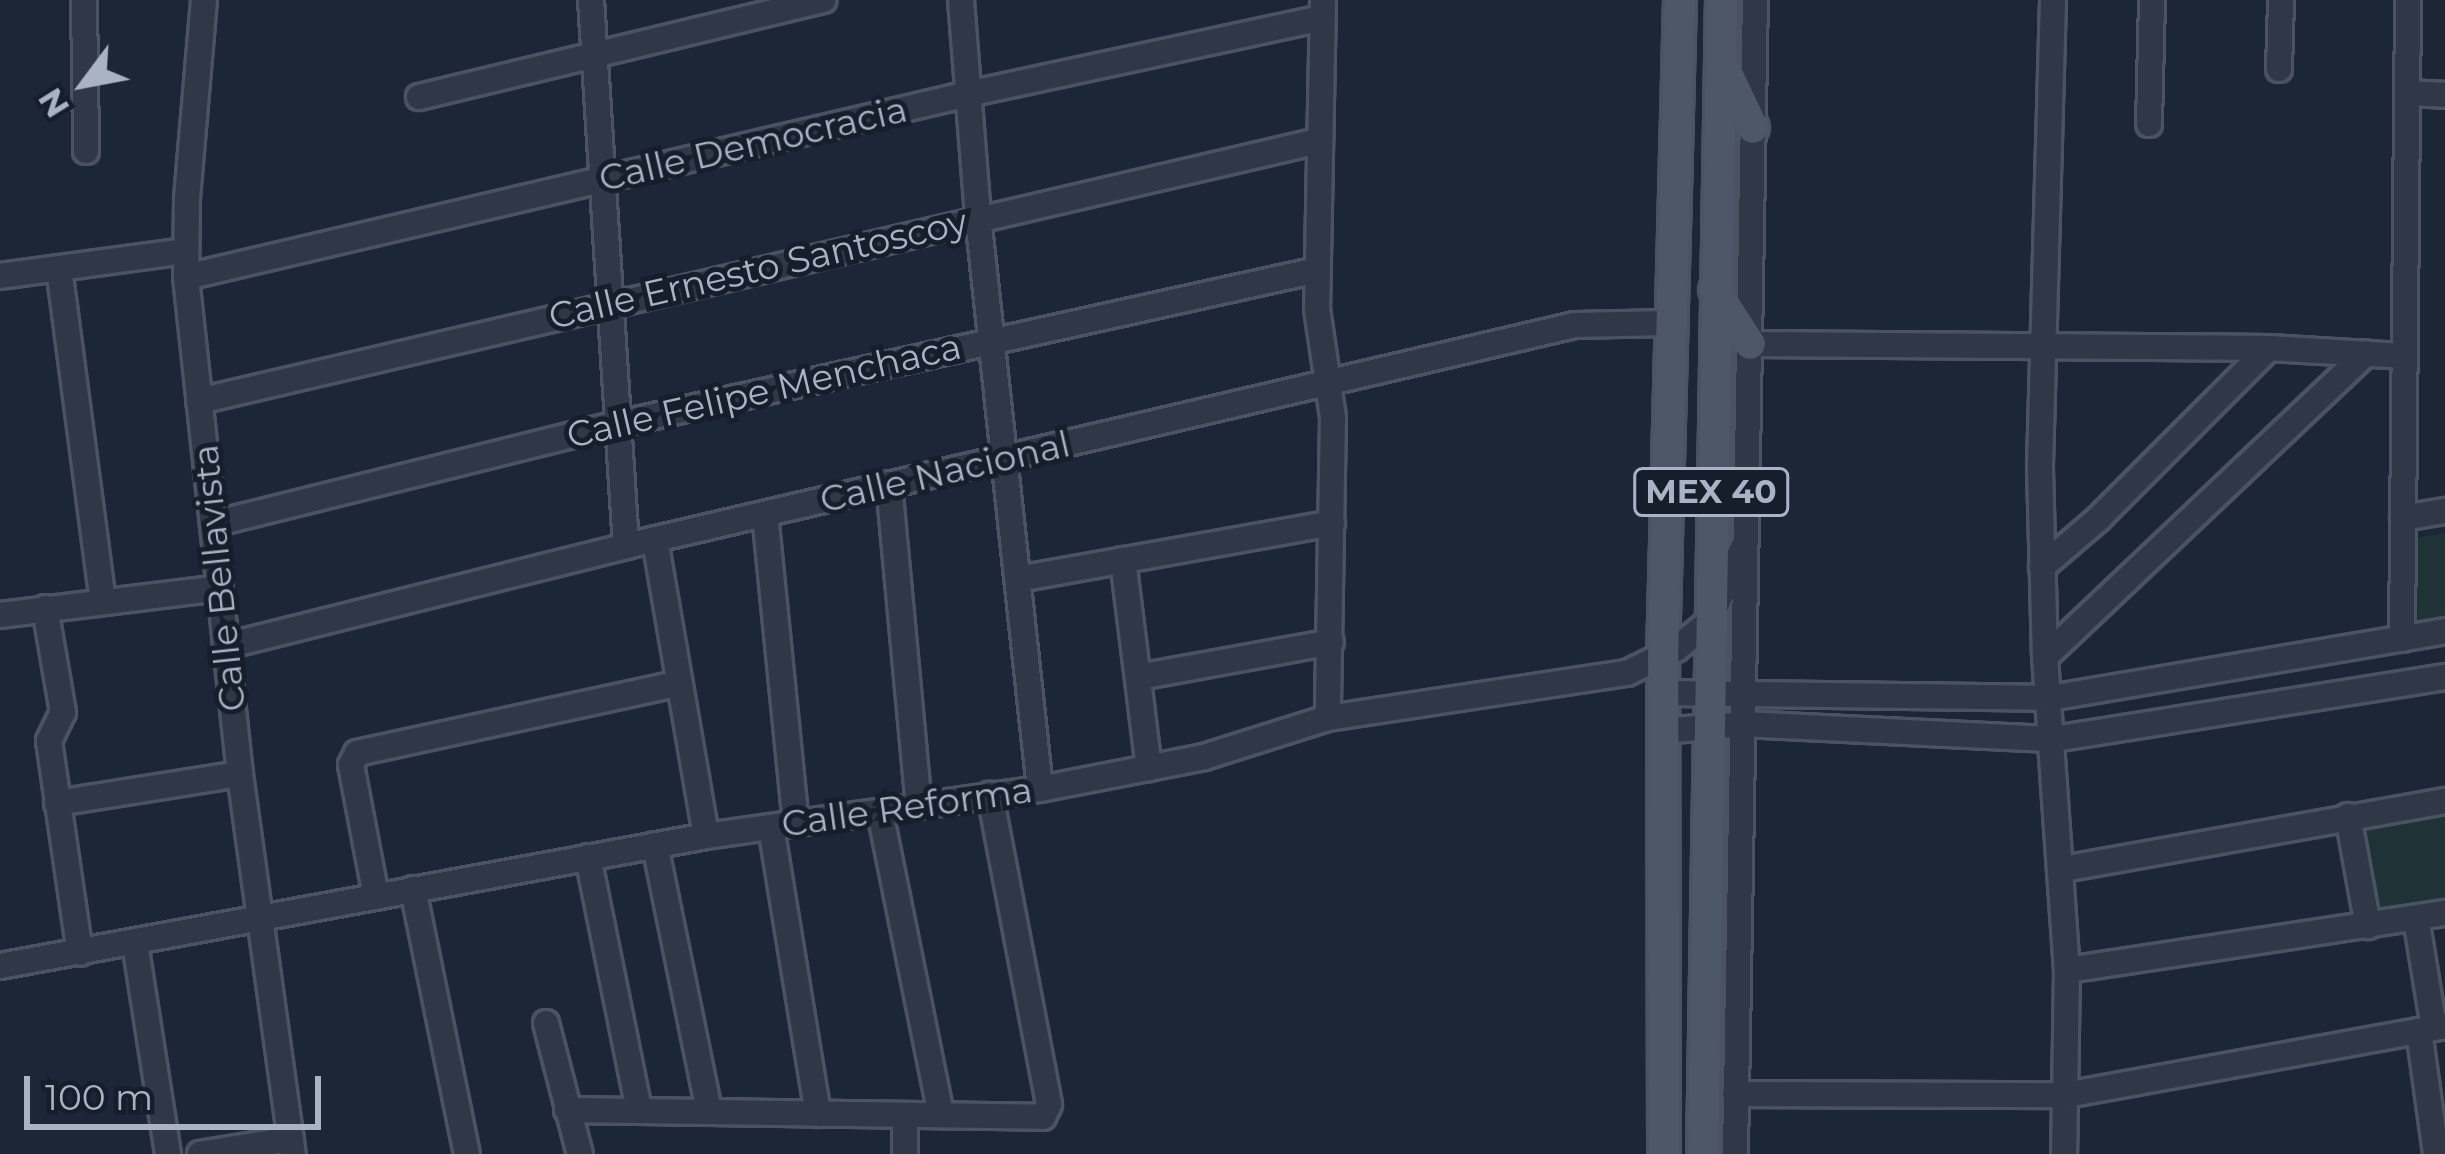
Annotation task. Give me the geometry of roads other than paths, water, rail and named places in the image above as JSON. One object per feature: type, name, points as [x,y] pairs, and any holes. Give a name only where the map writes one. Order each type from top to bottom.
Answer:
[{"type":"main road","name":"MEX 40","points":[[1664,1154],[1662,693],[1668,322],[1680,0]]},
{"type":"main road","name":"MEX 40","points":[[1703,1154],[1708,622],[1722,0]]},
{"type":"main road","points":[[1723,65],[1754,128]]},
{"type":"main road","points":[[1715,290],[1750,344]]},
{"type":"street","points":[[84,0],[86,151]]},
{"type":"street","name":"Calle Bellavista","points":[[204,0],[186,278],[240,774],[292,1147]]},
{"type":"street","points":[[590,0],[626,546]]},
{"type":"street","points":[[419,97],[824,0]]},
{"type":"street","points":[[961,0],[978,217],[1040,789]]},
{"type":"street","points":[[1735,1154],[1755,0]]},
{"type":"street","points":[[2053,0],[2042,346],[2042,566],[2067,970],[2064,1154]]},
{"type":"street","points":[[2149,124],[2152,0]]},
{"type":"street","points":[[2278,69],[2281,0]]},
{"type":"street","points":[[2402,639],[2408,0]]},
{"type":"street","points":[[1322,9],[1317,270],[1333,418],[1328,718]]},
{"type":"street","name":"Calle Democracia","points":[[186,278],[1322,9]]},
{"type":"street","points":[[2409,93],[2445,95]]},
{"type":"street","name":"Calle Ernesto Santoscoy","points":[[200,401],[1318,141]]},
{"type":"street","points":[[0,276],[185,251]]},
{"type":"street","points":[[59,268],[103,600]]},
{"type":"street","name":"Calle Felipe Menchaca","points":[[213,524],[618,424],[1317,270]]},
{"type":"street","name":"Calle Nacional","points":[[226,646],[626,546],[1575,325],[1668,322]]},
{"type":"street","points":[[1750,344],[2269,347],[2402,356]]},
{"type":"street","points":[[2042,566],[2098,519],[2269,347]]},
{"type":"street","points":[[2045,657],[2366,353]]},
{"type":"street","points":[[889,484],[919,806]]},
{"type":"street","points":[[2402,518],[2445,511]]},
{"type":"street","points":[[765,514],[783,825],[818,1114]]},
{"type":"street","points":[[1018,579],[1332,523]]},
{"type":"street","points":[[655,540],[706,836]]},
{"type":"street","name":"Calle Reforma","points":[[0,966],[706,836],[1040,789],[1204,758],[1328,718],[1627,673],[1663,658],[1708,622],[1746,541]]},
{"type":"street","points":[[1123,560],[1149,768]]},
{"type":"street","points":[[0,615],[219,588]]},
{"type":"street","points":[[45,608],[63,712],[49,741],[80,953]]},
{"type":"street","points":[[1662,731],[1743,695],[2050,698],[2445,631]]},
{"type":"street","points":[[1139,676],[1331,642]]},
{"type":"street","points":[[2374,644],[2381,688]]},
{"type":"street","points":[[1662,693],[1743,724],[2054,739],[2445,677]]},
{"type":"street","points":[[376,896],[353,755],[680,683]]},
{"type":"street","points":[[58,802],[240,774]]},
{"type":"street","points":[[567,1110],[941,1114],[1025,1120],[1047,1113],[989,795]]},
{"type":"street","points":[[2063,869],[2445,801]]},
{"type":"street","points":[[880,812],[941,1114]]},
{"type":"street","points":[[2348,816],[2368,926]]},
{"type":"street","points":[[655,845],[709,1110]]},
{"type":"street","points":[[588,857],[639,1109]]},
{"type":"street","points":[[413,889],[467,1154]]},
{"type":"street","points":[[2067,970],[2445,913]]},
{"type":"street","points":[[2416,918],[2432,1029],[2432,1153],[2445,1151]]},
{"type":"street","points":[[135,943],[168,1154]]},
{"type":"street","points":[[547,1023],[580,1154]]},
{"type":"street","points":[[1736,1094],[2066,1095],[2432,1029]]},
{"type":"street","points":[[905,1115],[905,1154]]},
{"type":"street","points":[[200,1154],[292,1147]]}]
